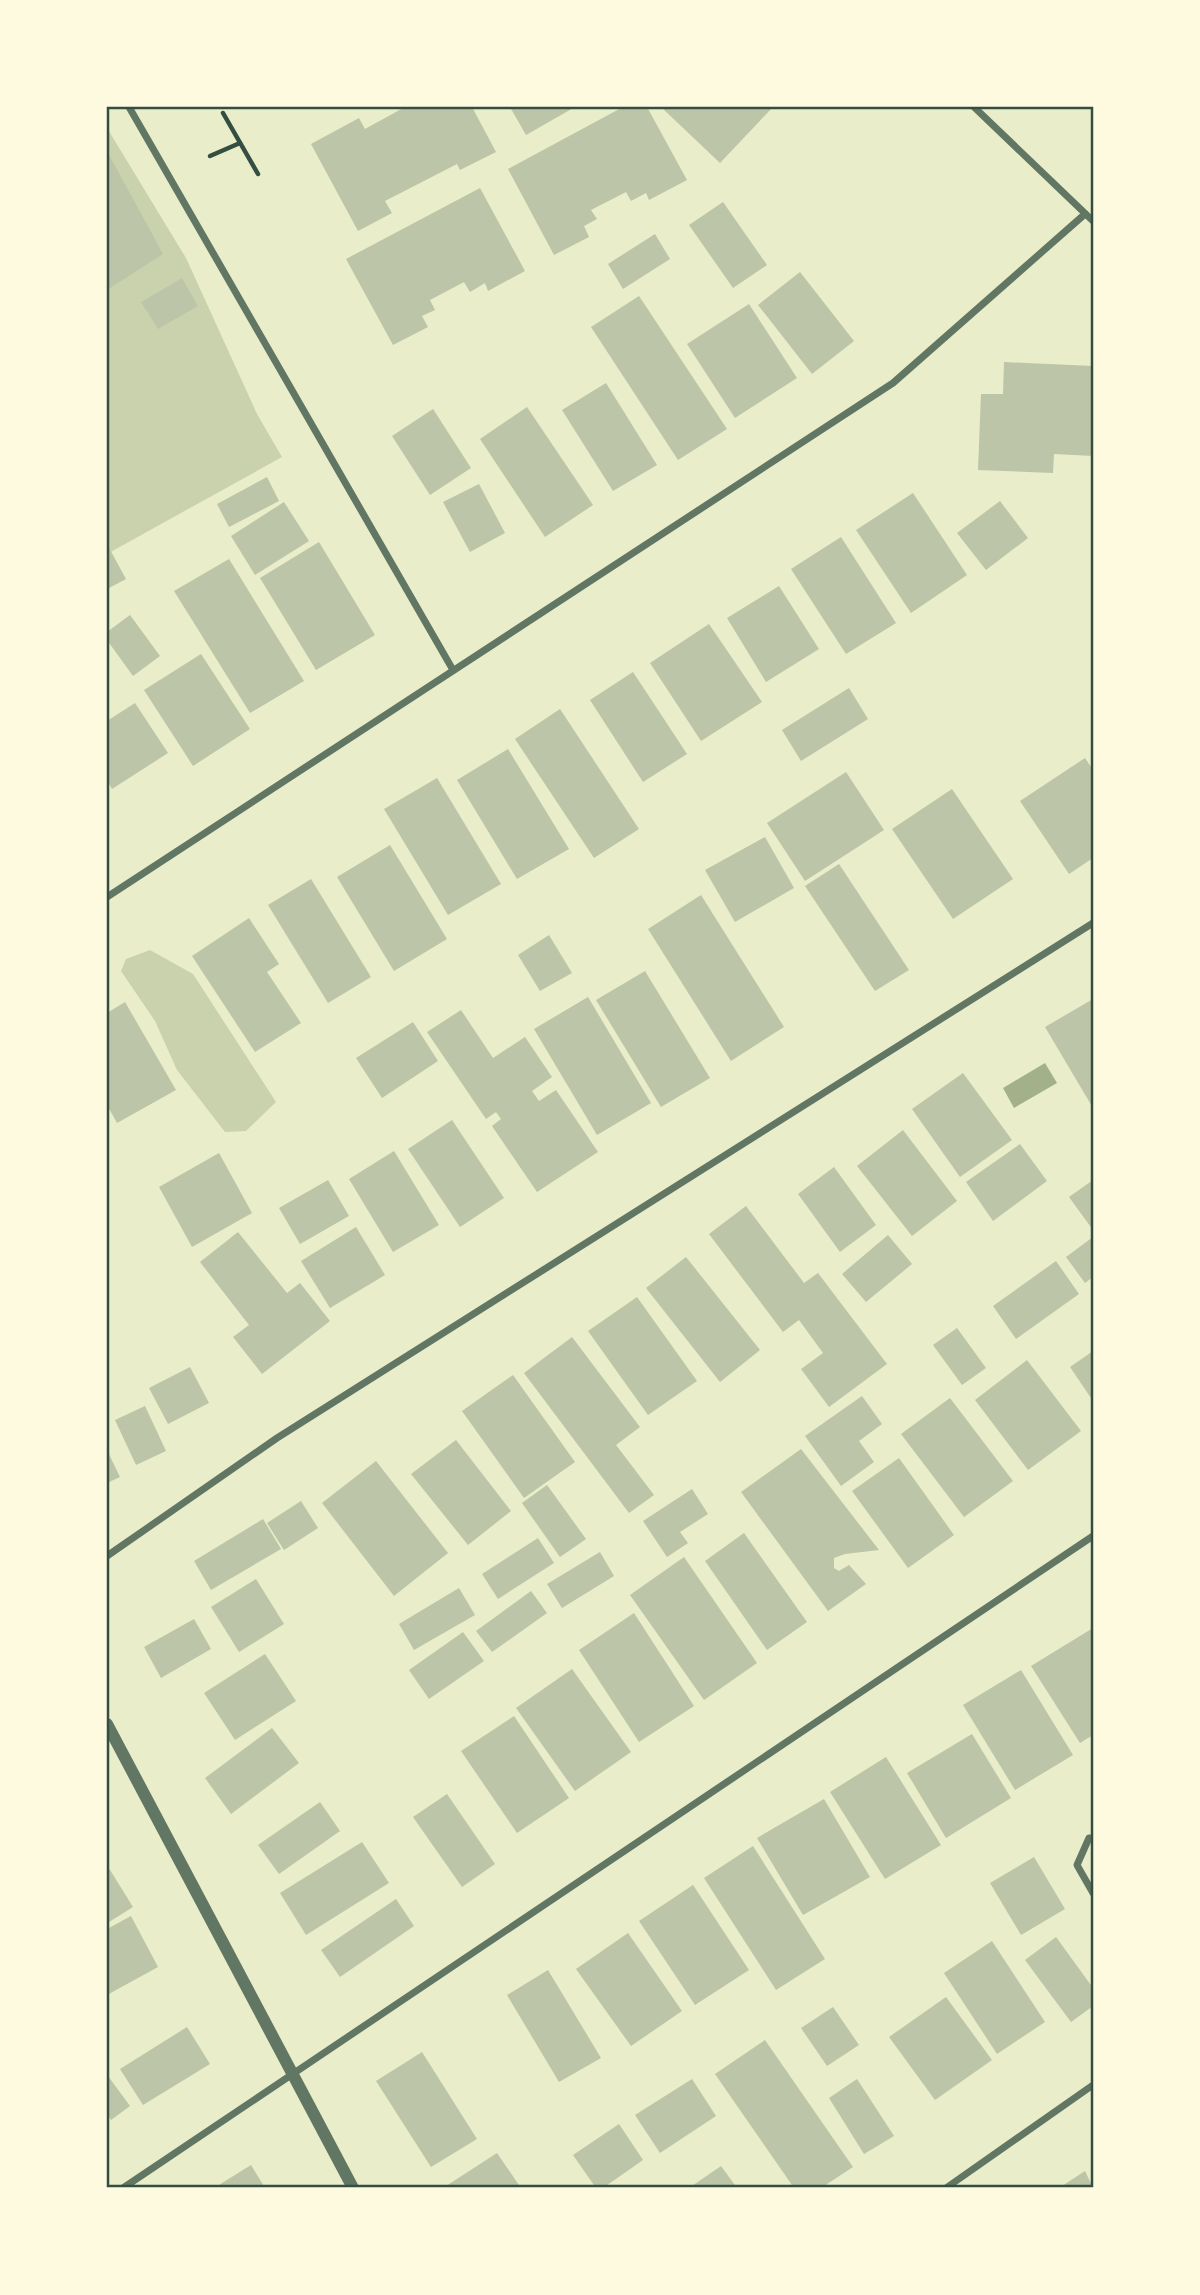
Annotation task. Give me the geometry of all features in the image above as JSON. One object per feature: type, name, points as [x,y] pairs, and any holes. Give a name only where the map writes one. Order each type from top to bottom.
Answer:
[{"type":"street","points":[[129,107],[453,670]]},
{"type":"street","points":[[974,107],[1093,221]]},
{"type":"street","points":[[107,897],[893,383],[1085,214]]},
{"type":"street","points":[[107,1556],[277,1438],[1093,923]]},
{"type":"street","points":[[123,2188],[1093,1536]]},
{"type":"street","points":[[107,1724],[353,2188]]},
{"type":"street","points":[[1093,1839],[1089,1838],[1077,1865],[1093,1892]]},
{"type":"street","points":[[946,2188],[1093,2085]]},
{"type":"path","points":[[223,113],[258,174]]},
{"type":"path","points":[[210,156],[240,143]]},
{"type":"shaded area","points":[[107,128],[186,258],[257,414],[282,457],[107,554]]},
{"type":"shaded area","points":[[150,950],[193,974],[276,1102],[246,1131],[225,1132],[177,1070],[155,1021],[121,971],[126,959]]},
{"type":"shaded area","points":[[1045,1063],[1057,1083],[1014,1108],[1003,1088]]},
{"type":"building","points":[[405,107],[472,107],[496,152],[460,170],[457,164],[385,201],[392,213],[358,231],[311,144],[359,118],[365,129]]},
{"type":"building","points":[[510,107],[575,107],[526,135]]},
{"type":"building","points":[[623,107],[647,107],[687,180],[649,200],[646,193],[631,201],[626,192],[591,210],[597,219],[584,226],[589,237],[554,255],[508,169]]},
{"type":"building","points":[[661,107],[773,107],[720,163]]},
{"type":"building","points":[[107,151],[163,254],[107,290]]},
{"type":"building","points":[[480,188],[525,271],[488,291],[485,283],[470,292],[464,282],[430,300],[435,310],[422,316],[428,327],[393,345],[346,259]]},
{"type":"building","points":[[723,202],[767,265],[733,288],[689,225]]},
{"type":"building","points":[[655,234],[670,259],[623,289],[608,264]]},
{"type":"building","points":[[800,272],[854,341],[812,374],[758,305]]},
{"type":"building","points":[[182,278],[198,306],[158,329],[141,302]]},
{"type":"building","points":[[639,296],[727,429],[678,460],[591,327]]},
{"type":"building","points":[[749,304],[797,378],[735,418],[687,344]]},
{"type":"building","points":[[1004,362],[1093,366],[1093,456],[1054,454],[1053,473],[978,470],[981,394],[1003,394]]},
{"type":"building","points":[[606,383],[657,465],[613,491],[562,410]]},
{"type":"building","points":[[527,407],[593,505],[545,537],[480,439]]},
{"type":"building","points":[[433,409],[471,468],[430,495],[392,436]]},
{"type":"building","points":[[267,477],[279,501],[229,527],[217,504]]},
{"type":"building","points":[[479,484],[505,533],[470,552],[443,502]]},
{"type":"building","points":[[913,493],[967,575],[911,613],[856,530]]},
{"type":"building","points":[[1000,501],[1028,538],[986,570],[957,533]]},
{"type":"building","points":[[284,502],[309,541],[255,575],[231,536]]},
{"type":"building","points":[[841,537],[896,623],[846,654],[791,569]]},
{"type":"building","points":[[319,542],[375,635],[316,670],[260,578]]},
{"type":"building","points":[[107,544],[126,579],[107,589]]},
{"type":"building","points":[[229,559],[304,681],[250,713],[174,591]]},
{"type":"building","points":[[779,586],[819,649],[766,682],[727,618]]},
{"type":"building","points":[[130,615],[160,656],[133,676],[107,640],[107,632]]},
{"type":"building","points":[[709,624],[762,702],[701,741],[650,663]]},
{"type":"building","points":[[201,654],[250,729],[193,766],[144,690]]},
{"type":"building","points":[[633,672],[687,754],[643,782],[590,700]]},
{"type":"building","points":[[849,688],[868,719],[801,761],[782,730]]},
{"type":"building","points":[[135,703],[168,753],[112,789],[107,780],[107,721]]},
{"type":"building","points":[[560,709],[639,829],[594,858],[515,739]]},
{"type":"building","points":[[508,749],[569,849],[517,879],[457,780]]},
{"type":"building","points":[[1085,758],[1093,770],[1093,858],[1069,874],[1020,801]]},
{"type":"building","points":[[846,772],[884,830],[805,881],[767,823]]},
{"type":"building","points":[[437,778],[501,884],[448,915],[384,809]]},
{"type":"building","points":[[952,789],[1013,879],[953,919],[892,829]]},
{"type":"building","points":[[765,837],[794,888],[735,922],[705,870]]},
{"type":"building","points":[[390,845],[447,939],[394,971],[337,877]]},
{"type":"building","points":[[839,864],[909,970],[875,991],[805,886]]},
{"type":"building","points":[[311,879],[371,977],[328,1003],[268,905]]},
{"type":"building","points":[[701,895],[784,1027],[731,1061],[648,929]]},
{"type":"building","points":[[249,918],[279,964],[267,972],[301,1023],[255,1052],[192,956]]},
{"type":"building","points":[[549,935],[572,973],[540,991],[518,955]]},
{"type":"building","points":[[645,971],[710,1078],[661,1107],[596,1000]]},
{"type":"building","points":[[588,997],[651,1103],[597,1135],[534,1029]]},
{"type":"building","points":[[1093,999],[1093,1108],[1045,1027]]},
{"type":"building","points":[[125,1002],[176,1090],[117,1123],[107,1105],[107,1013]]},
{"type":"building","points":[[461,1010],[493,1058],[525,1037],[552,1077],[532,1091],[539,1101],[556,1090],[598,1152],[537,1192],[492,1126],[501,1119],[496,1112],[486,1119],[427,1032]]},
{"type":"building","points":[[413,1022],[438,1061],[382,1098],[356,1058]]},
{"type":"building","points":[[963,1073],[1012,1140],[960,1177],[912,1109]]},
{"type":"building","points":[[452,1120],[504,1198],[460,1227],[408,1149]]},
{"type":"building","points":[[903,1130],[957,1201],[912,1236],[857,1166]]},
{"type":"building","points":[[1020,1144],[1047,1181],[993,1221],[966,1182]]},
{"type":"building","points":[[394,1151],[439,1225],[393,1252],[349,1179]]},
{"type":"building","points":[[219,1153],[252,1213],[192,1247],[159,1187]]},
{"type":"building","points":[[834,1167],[876,1225],[840,1252],[798,1194]]},
{"type":"building","points":[[328,1180],[349,1216],[300,1244],[279,1208]]},
{"type":"building","points":[[1093,1180],[1093,1230],[1069,1197]]},
{"type":"building","points":[[746,1206],[804,1283],[818,1273],[887,1364],[829,1407],[801,1369],[823,1353],[799,1320],[783,1332],[709,1234]]},
{"type":"building","points":[[356,1227],[385,1275],[330,1308],[301,1261]]},
{"type":"building","points":[[238,1232],[287,1293],[300,1283],[330,1321],[262,1374],[233,1337],[249,1325],[200,1262]]},
{"type":"building","points":[[888,1235],[912,1264],[866,1302],[842,1274]]},
{"type":"building","points":[[1093,1237],[1093,1277],[1085,1283],[1066,1257]]},
{"type":"building","points":[[686,1257],[760,1350],[720,1382],[646,1288]]},
{"type":"building","points":[[1056,1261],[1079,1294],[1016,1339],[993,1306]]},
{"type":"building","points":[[637,1297],[697,1381],[648,1415],[588,1331]]},
{"type":"building","points":[[957,1328],[986,1368],[962,1385],[933,1345]]},
{"type":"building","points":[[572,1337],[640,1427],[616,1445],[654,1495],[629,1513],[524,1373]]},
{"type":"building","points":[[1093,1351],[1093,1401],[1070,1367]]},
{"type":"building","points":[[1027,1360],[1081,1431],[1028,1470],[975,1400]]},
{"type":"building","points":[[190,1367],[209,1403],[168,1424],[149,1388]]},
{"type":"building","points":[[513,1375],[575,1462],[524,1498],[462,1411]]},
{"type":"building","points":[[862,1396],[882,1424],[859,1441],[874,1462],[841,1486],[805,1436]]},
{"type":"building","points":[[950,1398],[1013,1481],[964,1517],[901,1434]]},
{"type":"building","points":[[145,1406],[166,1451],[136,1465],[115,1420]]},
{"type":"building","points":[[456,1440],[511,1511],[468,1545],[411,1474]]},
{"type":"building","points":[[801,1449],[879,1550],[834,1558],[834,1568],[839,1571],[849,1565],[866,1584],[828,1611],[741,1492]]},
{"type":"building","points":[[107,1450],[120,1477],[107,1483]]},
{"type":"building","points":[[899,1458],[954,1535],[908,1568],[852,1491]]},
{"type":"building","points":[[376,1461],[448,1553],[394,1596],[322,1503]]},
{"type":"building","points":[[547,1485],[586,1539],[560,1557],[522,1503]]},
{"type":"building","points":[[692,1489],[708,1514],[680,1532],[688,1543],[667,1557],[643,1521]]},
{"type":"building","points":[[301,1501],[318,1528],[284,1550],[267,1523]]},
{"type":"building","points":[[263,1519],[281,1549],[211,1590],[194,1561]]},
{"type":"building","points":[[744,1533],[807,1622],[767,1650],[705,1561]]},
{"type":"building","points":[[538,1538],[554,1563],[498,1599],[482,1574]]},
{"type":"building","points":[[600,1552],[614,1576],[562,1608],[547,1584]]},
{"type":"building","points":[[684,1557],[757,1663],[704,1700],[630,1595]]},
{"type":"building","points":[[256,1579],[284,1624],[239,1652],[211,1607]]},
{"type":"building","points":[[459,1588],[475,1615],[414,1650],[399,1624]]},
{"type":"building","points":[[531,1591],[547,1613],[492,1652],[476,1631]]},
{"type":"building","points":[[634,1613],[694,1706],[639,1742],[579,1650]]},
{"type":"building","points":[[194,1619],[211,1649],[161,1678],[144,1647]]},
{"type":"building","points":[[1093,1628],[1093,1735],[1080,1743],[1031,1666]]},
{"type":"building","points":[[463,1632],[484,1661],[429,1699],[409,1670]]},
{"type":"building","points":[[265,1654],[296,1701],[235,1740],[204,1693]]},
{"type":"building","points":[[572,1669],[631,1752],[575,1791],[516,1708]]},
{"type":"building","points":[[1021,1670],[1073,1755],[1015,1790],[963,1705]]},
{"type":"building","points":[[514,1716],[569,1798],[517,1833],[461,1751]]},
{"type":"building","points":[[272,1728],[299,1763],[231,1814],[205,1778]]},
{"type":"building","points":[[972,1734],[1011,1798],[946,1838],[907,1773]]},
{"type":"building","points":[[886,1757],[941,1845],[885,1879],[830,1792]]},
{"type":"building","points":[[447,1794],[495,1864],[462,1887],[413,1817]]},
{"type":"building","points":[[824,1799],[870,1877],[803,1915],[757,1838]]},
{"type":"building","points":[[320,1802],[340,1831],[279,1874],[258,1845]]},
{"type":"building","points":[[362,1842],[389,1883],[306,1935],[280,1893]]},
{"type":"building","points":[[753,1846],[825,1959],[776,1990],[704,1878]]},
{"type":"building","points":[[1034,1857],[1065,1909],[1021,1935],[990,1883]]},
{"type":"building","points":[[107,1865],[133,1907],[109,1922],[107,1919]]},
{"type":"building","points":[[693,1885],[749,1970],[695,2005],[639,1921]]},
{"type":"building","points":[[396,1899],[414,1926],[340,1977],[321,1950]]},
{"type":"building","points":[[131,1916],[158,1967],[107,1995],[107,1929]]},
{"type":"building","points":[[628,1933],[682,2011],[631,2046],[576,1969]]},
{"type":"building","points":[[1056,1937],[1093,1988],[1093,2006],[1071,2022],[1025,1960]]},
{"type":"building","points":[[992,1941],[1045,2022],[997,2054],[944,1973]]},
{"type":"building","points":[[548,1970],[601,2058],[559,2082],[507,1995]]},
{"type":"building","points":[[946,1997],[992,2060],[935,2100],[889,2037]]},
{"type":"building","points":[[833,2007],[859,2045],[827,2066],[801,2028]]},
{"type":"building","points":[[187,2027],[210,2064],[143,2105],[120,2069]]},
{"type":"building","points":[[765,2040],[853,2167],[821,2188],[794,2188],[715,2074]]},
{"type":"building","points":[[422,2052],[477,2139],[431,2167],[376,2081]]},
{"type":"building","points":[[108,2076],[130,2106],[111,2120],[107,2114]]},
{"type":"building","points":[[692,2079],[716,2116],[660,2153],[635,2115]]},
{"type":"building","points":[[857,2079],[894,2136],[864,2154],[829,2098]]},
{"type":"building","points":[[619,2124],[643,2160],[603,2188],[596,2188],[573,2155]]},
{"type":"building","points":[[497,2153],[521,2188],[443,2188]]},
{"type":"building","points":[[251,2165],[265,2188],[214,2188]]},
{"type":"building","points":[[721,2166],[737,2188],[689,2188]]},
{"type":"building","points":[[1085,2171],[1093,2188],[1059,2188]]}]
